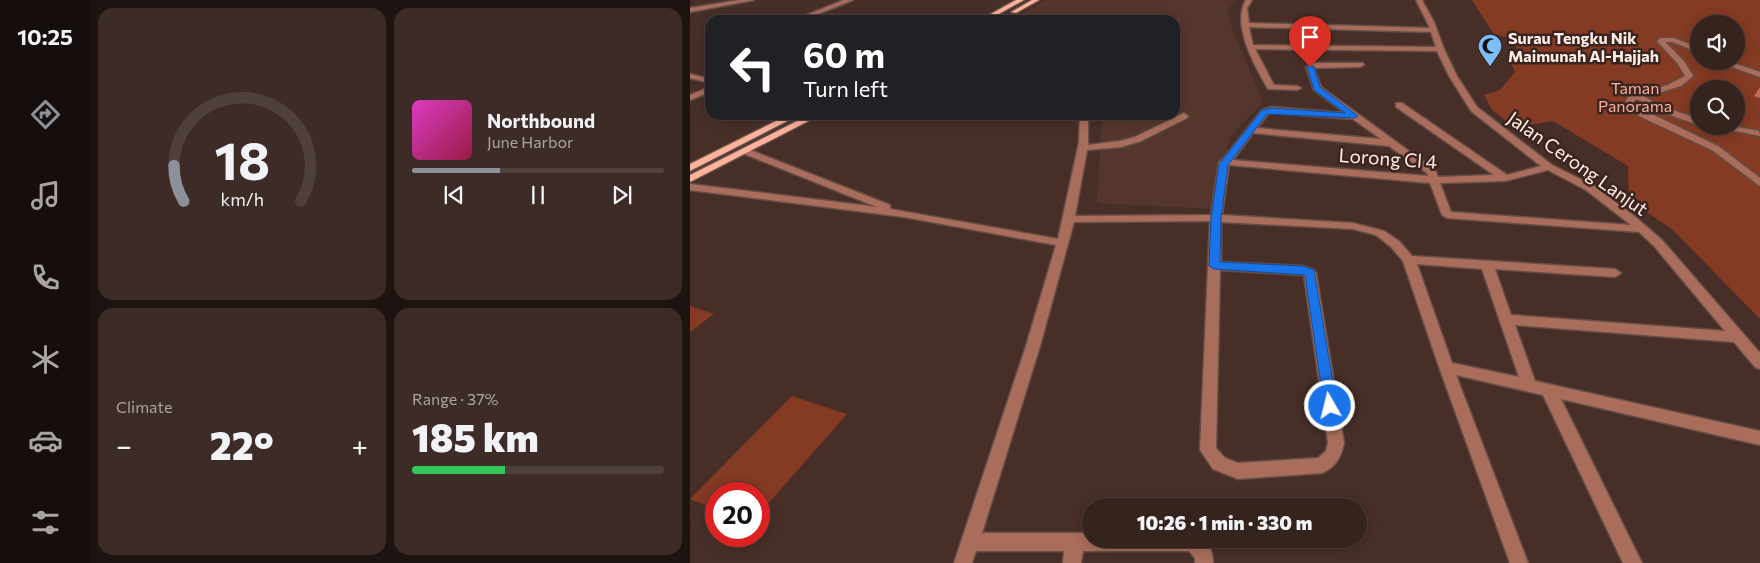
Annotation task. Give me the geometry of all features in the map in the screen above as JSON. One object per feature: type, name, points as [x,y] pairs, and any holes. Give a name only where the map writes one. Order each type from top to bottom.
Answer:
[{"type":"main road","points":[[992,15],[1021,0]]},
{"type":"main road","points":[[1008,15],[1036,0]]},
{"type":"main road","points":[[690,168],[784,120]]},
{"type":"main road","points":[[690,180],[806,120]]},
{"type":"street","points":[[704,7],[727,0]]},
{"type":"street","points":[[690,10],[751,0]]},
{"type":"street","points":[[810,15],[850,0]]},
{"type":"street","points":[[1249,0],[1244,8],[1244,16],[1256,61],[1271,87],[1297,88]]},
{"type":"street","name":"Jalan Cerong Lanjut","points":[[1419,0],[1452,76],[1474,109],[1549,167],[1590,188],[1658,243],[1760,363]]},
{"type":"street","points":[[1247,25],[1433,30]]},
{"type":"street","points":[[1690,47],[1674,40],[1660,41],[1681,63],[1688,76],[1686,80],[1672,86],[1632,98],[1630,101],[1631,107],[1715,148],[1760,183]]},
{"type":"street","points":[[1251,47],[1440,49]]},
{"type":"street","points":[[1360,65],[1314,65],[1310,67],[1317,88],[1431,172],[1445,212],[1450,216],[1642,229]]},
{"type":"street","points":[[1745,70],[1760,75]]},
{"type":"street","points":[[690,76],[705,80]]},
{"type":"street","points":[[690,98],[705,91]]},
{"type":"street","points":[[1637,96],[1658,108],[1690,119]]},
{"type":"street","points":[[1399,105],[1505,178]]},
{"type":"street","points":[[1214,266],[1303,270],[1310,273],[1336,443],[1333,455],[1322,465],[1238,470],[1219,464],[1208,450],[1214,266],[1216,218],[1224,162],[1267,110],[1354,116]]},
{"type":"street","points":[[1180,118],[1184,116]]},
{"type":"street","points":[[963,563],[1033,346],[1070,219],[1082,148],[1084,120]]},
{"type":"street","points":[[1082,148],[1121,144],[1138,139],[1176,120]]},
{"type":"street","points":[[1250,130],[1391,143]]},
{"type":"street","points":[[1745,131],[1759,134]]},
{"type":"street","points":[[745,151],[904,214]]},
{"type":"street","name":"Lorong Cl 4","points":[[1224,162],[1435,180],[1505,178],[1549,167]]},
{"type":"street","points":[[690,186],[904,214],[1062,242]]},
{"type":"street","points":[[1070,219],[1216,218],[1353,226],[1380,233],[1409,260],[1446,367],[1519,563]]},
{"type":"street","points":[[1409,260],[1615,273]]},
{"type":"street","points":[[1487,264],[1530,386]]},
{"type":"street","points":[[1507,320],[1737,337]]},
{"type":"street","points":[[1446,367],[1760,438]]},
{"type":"street","points":[[1550,391],[1633,563]]},
{"type":"street","points":[[969,542],[1192,542],[1204,554],[1204,563]]},
{"type":"street","points":[[1072,563],[1075,542]]},
{"type":"shaded area","points":[[1047,0],[1237,0],[1227,10],[1233,31],[1263,102],[1229,138],[1217,209],[1097,203],[1102,120],[1180,120],[1180,15],[1019,15]]},
{"type":"green space","name":"Taman Panorama","points":[[1472,0],[1760,0],[1760,319],[1673,230],[1629,200],[1628,166],[1553,121],[1514,127],[1492,110],[1484,95],[1500,90],[1515,72],[1511,63],[1524,59],[1511,39],[1493,33]]},
{"type":"green space","points":[[690,306],[714,314],[690,332]]},
{"type":"green space","points":[[792,396],[847,414],[770,502],[770,482],[707,482]]},
{"type":"green space","points":[[705,484],[705,505],[690,499]]},
{"type":"place","name":"Surau Tengku Nik Maimunah Al-Hajjah","points":[[1490,67]]},
{"type":"route","points":[[1310,67],[1317,88],[1354,116],[1272,110],[1265,112],[1224,162],[1216,218],[1214,266],[1303,270],[1310,273],[1330,406]]}]
